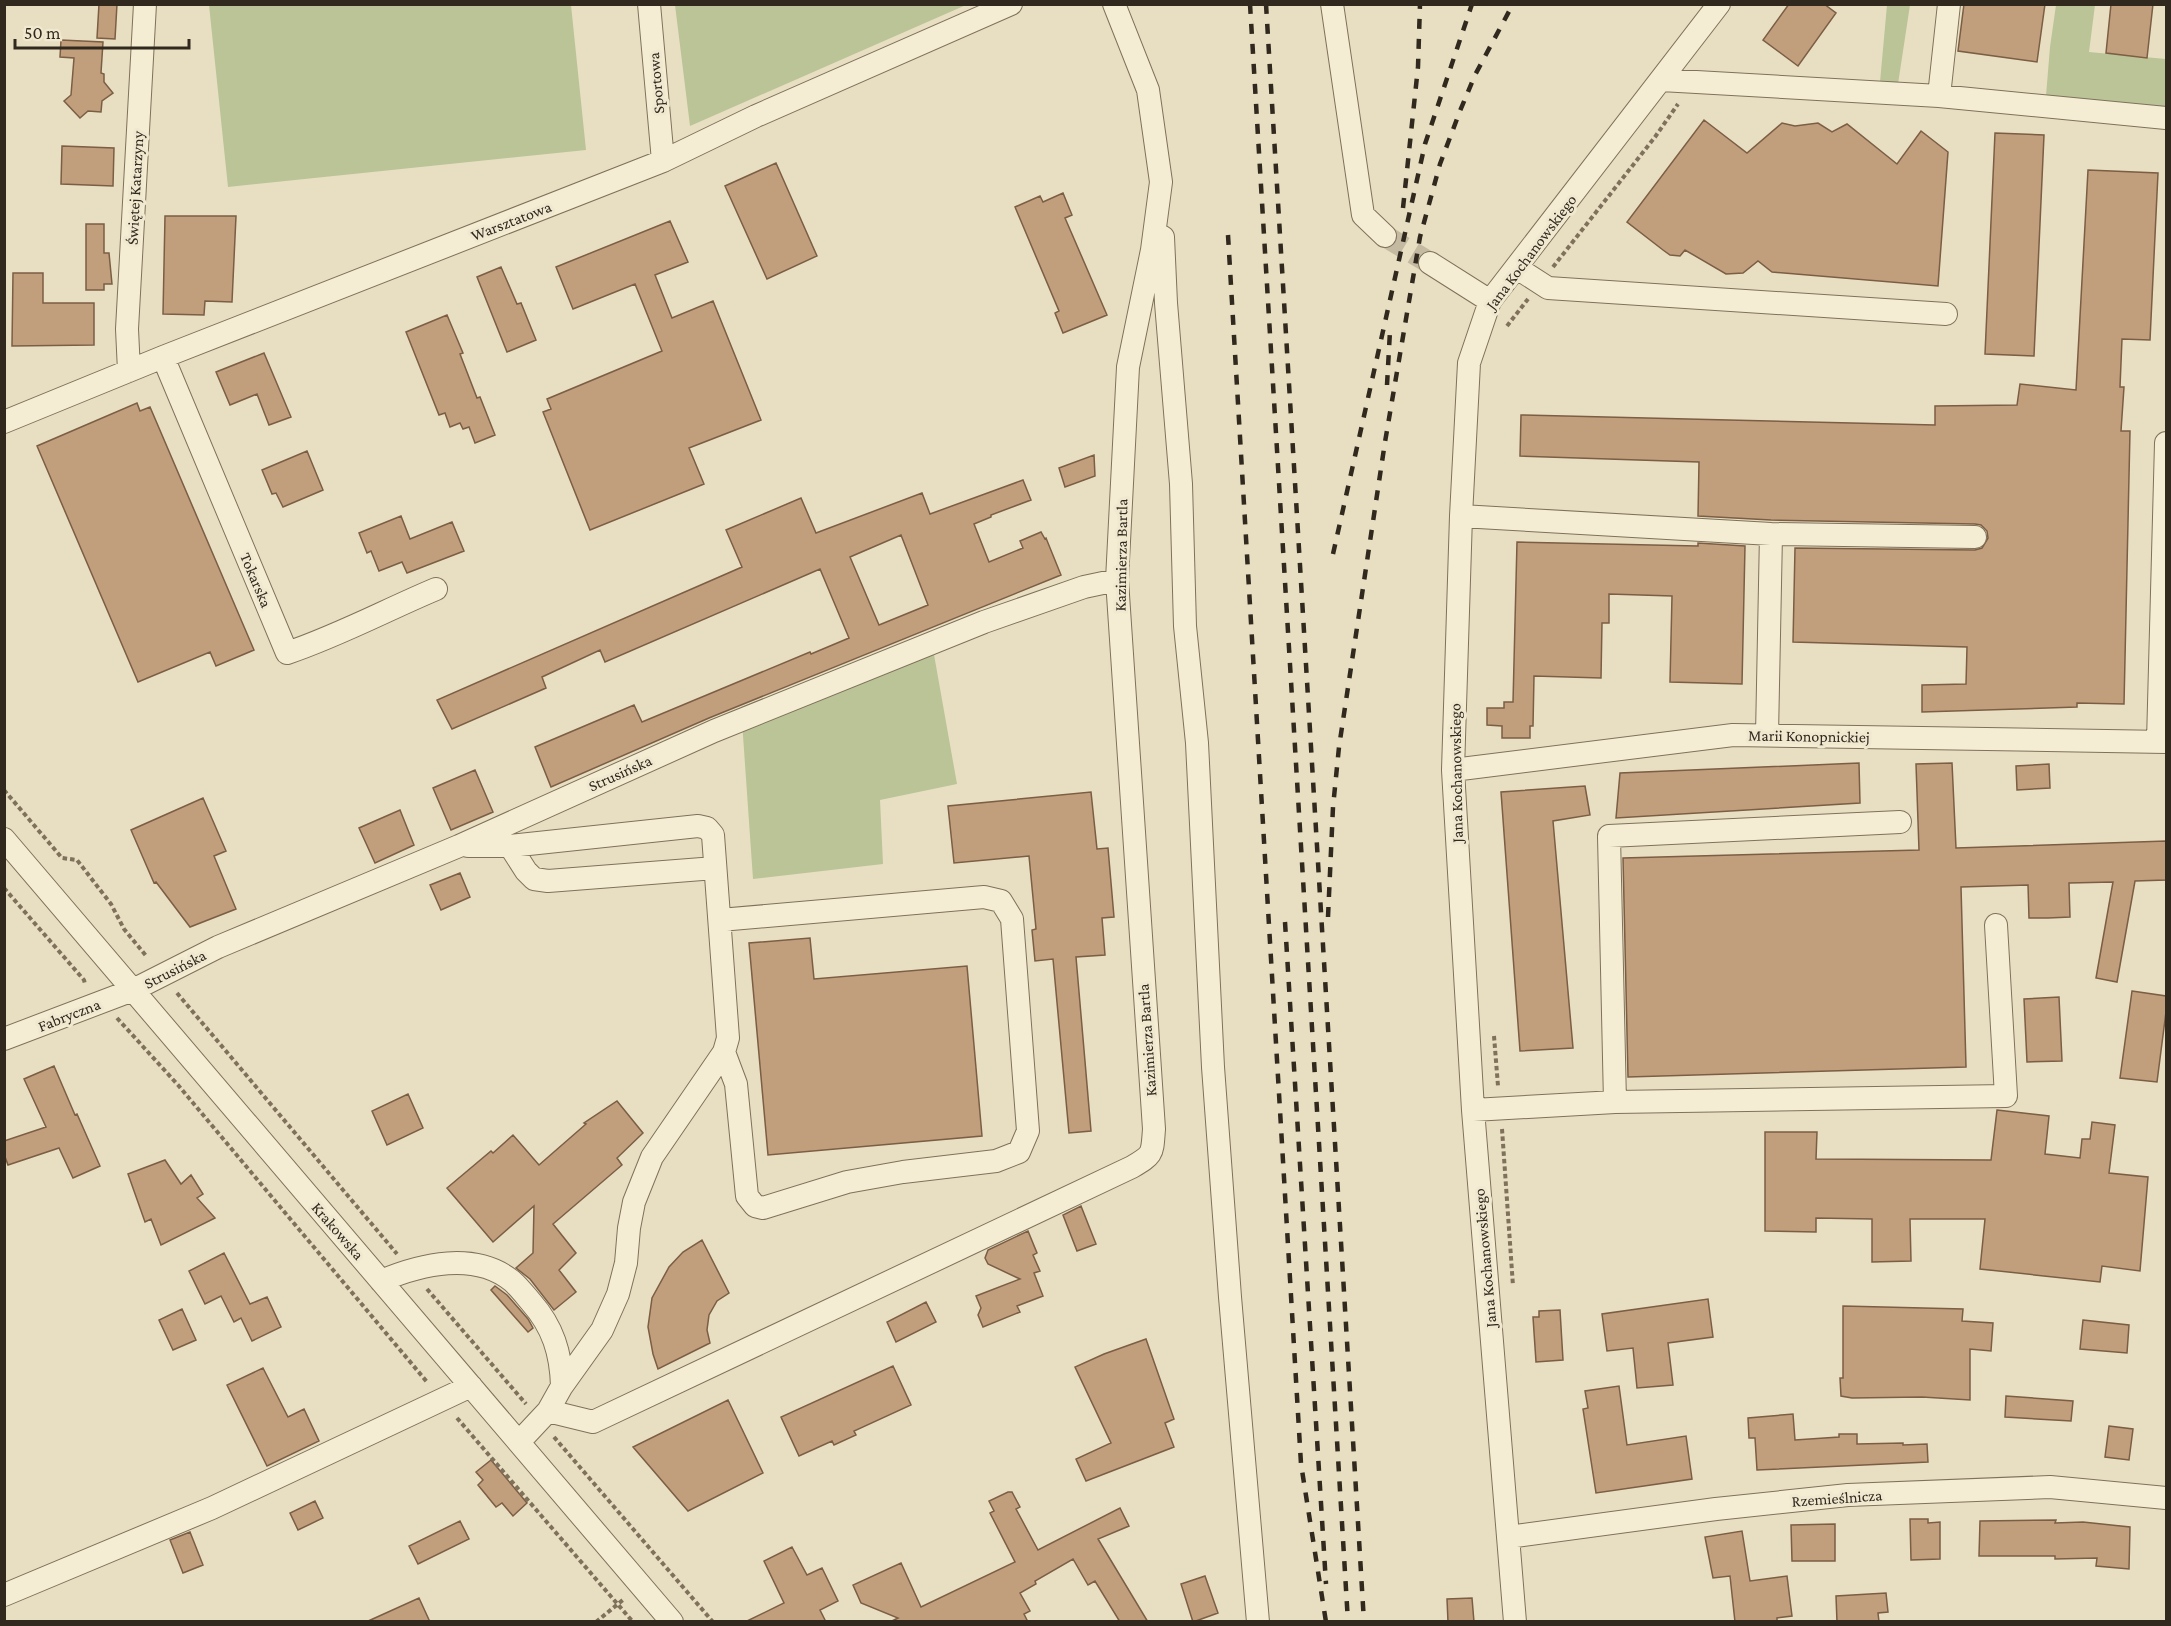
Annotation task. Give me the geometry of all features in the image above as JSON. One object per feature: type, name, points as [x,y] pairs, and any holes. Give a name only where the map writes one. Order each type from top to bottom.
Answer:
[{"type":"street","name":"Świętej Katarzyny","points":[[129,371],[127,329],[145,4]]},
{"type":"street","name":"Sportowa","points":[[649,4],[663,161]]},
{"type":"street","name":"Warsztatowa","points":[[4,422],[163,357],[663,161],[756,116],[1011,4]]},
{"type":"street","name":"Kazimierza Bartla","points":[[544,1416],[593,1422],[1131,1167],[1147,1158],[1152,1151],[1154,1129],[1117,580],[1128,367],[1152,250],[1161,182],[1148,90],[1114,4]]},
{"type":"street","points":[[1332,4],[1363,215],[1385,236]]},
{"type":"street","name":"Jana Kochanowskiego","points":[[1515,1622],[1473,1110],[1453,771],[1461,516],[1469,363],[1490,301],[1719,4]]},
{"type":"street","points":[[1939,96],[1949,4]]},
{"type":"street","points":[[1661,80],[1939,96],[2166,118]]},
{"type":"street","points":[[1161,182],[1166,303],[1181,484],[1185,626],[1197,743],[1214,1078],[1258,1622]]},
{"type":"street","points":[[1430,263],[1490,301]]},
{"type":"street","points":[[1517,268],[1548,288],[1946,314]]},
{"type":"street","name":"Tokarska","points":[[163,357],[287,653],[323,641],[392,607],[436,589]]},
{"type":"street","points":[[2162,742],[2166,443]]},
{"type":"street","points":[[1461,516],[1771,534],[1975,537]]},
{"type":"street","points":[[1767,735],[1771,534]]},
{"type":"street","name":"Strusińska","points":[[133,990],[218,947],[459,846],[714,731],[984,622],[1084,587],[1117,580]]},
{"type":"street","name":"Marii Konopnickiej","points":[[1453,771],[1733,735],[2162,742]]},
{"type":"street","points":[[1616,1102],[1609,836],[1900,822]]},
{"type":"street","points":[[459,846],[510,846],[698,826],[707,828],[713,835],[728,1038],[724,1052],[652,1157],[634,1202],[626,1263],[618,1294],[602,1330],[562,1386],[544,1416],[519,1442]]},
{"type":"street","name":"Krakowska","points":[[4,839],[672,1622]]},
{"type":"street","points":[[510,846],[534,879],[548,881],[715,868]]},
{"type":"street","points":[[720,920],[984,897],[1001,901],[1012,919],[1028,1131],[1019,1152],[996,1161],[903,1172],[847,1182],[763,1208],[754,1206],[747,1196],[736,1084],[724,1052]]},
{"type":"street","points":[[1473,1110],[1616,1102],[2006,1096],[1996,925]]},
{"type":"street","name":"Fabryczna","points":[[4,1039],[133,990]]},
{"type":"street","points":[[381,1281],[410,1269],[437,1264],[474,1265],[496,1271],[513,1282],[538,1310],[555,1342],[561,1361],[562,1386]]},
{"type":"street","points":[[4,1595],[212,1508],[471,1386]]},
{"type":"street","name":"Rzemieślnicza","points":[[1508,1537],[1716,1509],[1848,1495],[2050,1487],[2166,1498]]},
{"type":"path","points":[[4,790],[62,858],[77,860],[111,904],[124,929],[162,975],[410,1269],[544,1416],[713,1622]]},
{"type":"path","points":[[4,888],[84,980],[87,992],[105,1015],[116,1017],[178,1085],[441,1399],[633,1622]]},
{"type":"path","points":[[596,1622],[618,1604]]},
{"type":"green space","points":[[675,4],[966,5],[690,126]]},
{"type":"green space","points":[[209,5],[571,5],[586,150],[228,187]]},
{"type":"green space","points":[[1887,5],[1910,5],[1898,84],[1879,93]]},
{"type":"green space","points":[[2056,5],[2095,5],[2089,52],[2166,59],[2166,118],[2045,108]]},
{"type":"green space","points":[[930,632],[957,784],[880,800],[883,864],[753,879],[741,707]]},
{"type":"building","points":[[99,4],[117,4],[115,39],[97,38]]},
{"type":"building","points":[[1789,4],[1824,4],[1836,13],[1798,66],[1763,40]]},
{"type":"building","points":[[1964,4],[2045,4],[2037,62],[1958,51]]},
{"type":"building","points":[[2111,4],[2153,4],[2147,58],[2106,53]]},
{"type":"building","points":[[61,40],[103,42],[101,73],[104,74],[104,82],[113,93],[102,101],[101,112],[88,111],[80,118],[64,101],[71,95],[74,58],[60,57]]},
{"type":"building","points":[[1704,120],[1747,153],[1782,123],[1795,126],[1818,123],[1832,132],[1847,124],[1897,164],[1921,131],[1948,152],[1938,286],[1772,272],[1758,261],[1743,273],[1726,274],[1685,250],[1680,256],[1670,255],[1627,222]]},
{"type":"building","points":[[1995,133],[2044,135],[2034,356],[1985,354]]},
{"type":"building","points":[[62,146],[114,148],[113,186],[61,184]]},
{"type":"building","points":[[776,163],[817,256],[767,279],[725,186]]},
{"type":"building","points":[[2088,170],[2158,173],[2150,340],[2122,339],[2120,387],[2124,387],[2121,431],[2130,431],[2124,704],[2077,703],[2077,707],[1922,712],[1922,685],[1966,684],[1967,647],[1793,642],[1795,548],[1975,550],[1982,548],[1988,538],[1987,531],[1981,525],[1698,516],[1699,462],[1520,456],[1521,415],[1935,425],[1935,406],[2017,405],[2020,384],[2076,390]]},
{"type":"building","points":[[1063,193],[1072,215],[1065,218],[1107,315],[1063,333],[1055,313],[1059,311],[1015,207],[1040,196],[1043,202]]},
{"type":"building","points":[[165,216],[236,216],[232,302],[205,301],[204,315],[163,314]]},
{"type":"building","points":[[670,221],[688,262],[655,275],[672,318],[713,301],[761,420],[689,448],[704,484],[590,530],[543,412],[551,409],[547,399],[662,351],[635,284],[573,309],[556,267]]},
{"type":"building","points":[[86,224],[104,224],[104,253],[109,253],[112,284],[104,284],[104,290],[86,290]]},
{"type":"building","points":[[501,267],[517,304],[521,303],[536,340],[507,352],[477,277]]},
{"type":"building","points":[[13,273],[43,273],[43,303],[94,303],[94,345],[12,346]]},
{"type":"building","points":[[447,315],[463,353],[460,354],[477,398],[480,397],[495,435],[475,443],[469,427],[463,429],[460,423],[450,427],[445,413],[439,415],[406,332]]},
{"type":"building","points":[[264,353],[291,417],[269,425],[257,394],[230,405],[216,372]]},
{"type":"building","points":[[137,403],[140,411],[150,407],[254,650],[216,666],[210,652],[138,682],[37,446]]},
{"type":"building","points":[[307,451],[323,490],[283,507],[276,493],[272,494],[262,470]]},
{"type":"building","points":[[1094,455],[1095,476],[1065,487],[1059,468]]},
{"type":"building","points":[[1023,480],[1031,500],[974,524],[989,562],[1023,548],[1020,541],[1041,532],[1046,538],[1061,575],[709,718],[551,787],[535,747],[634,705],[642,722],[849,638],[820,569],[605,662],[600,650],[542,677],[546,688],[452,729],[437,700],[742,567],[726,530],[801,498],[816,533],[922,493],[930,514]],"holes":[[[901,535],[928,605],[879,625],[850,557]]]},
{"type":"building","points":[[401,516],[410,539],[452,522],[464,551],[407,573],[402,562],[379,571],[371,551],[367,553],[359,533]]},
{"type":"building","points":[[1517,542],[1698,546],[1698,543],[1745,546],[1742,684],[1670,682],[1672,596],[1609,594],[1609,623],[1602,623],[1601,678],[1534,676],[1533,726],[1530,726],[1530,738],[1502,738],[1502,726],[1487,725],[1487,708],[1504,708],[1504,702],[1513,702]]},
{"type":"building","points":[[1859,763],[1860,803],[1616,818],[1620,773]]},
{"type":"building","points":[[1952,763],[1956,848],[2166,841],[2166,880],[2135,881],[2117,982],[2096,978],[2113,882],[2069,883],[2070,917],[2048,918],[2029,918],[2028,885],[1961,887],[1966,1067],[1628,1077],[1623,858],[1919,850],[1916,764]]},
{"type":"building","points":[[2049,764],[2050,788],[2017,790],[2016,766]]},
{"type":"building","points":[[475,770],[493,812],[451,830],[433,788]]},
{"type":"building","points":[[1585,786],[1590,815],[1553,821],[1573,1048],[1520,1051],[1501,792]]},
{"type":"building","points":[[1091,792],[1097,849],[1108,848],[1114,917],[1102,918],[1105,955],[1076,957],[1091,1131],[1069,1133],[1053,959],[1035,961],[1032,930],[1036,929],[1029,856],[954,863],[948,806]]},
{"type":"building","points":[[203,798],[226,851],[214,856],[236,909],[190,927],[156,882],[154,883],[131,830]]},
{"type":"building","points":[[400,810],[414,845],[375,863],[359,828]]},
{"type":"building","points":[[460,873],[470,897],[441,910],[430,885]]},
{"type":"building","points":[[810,938],[814,979],[967,966],[982,1136],[768,1155],[749,943]]},
{"type":"building","points":[[2132,991],[2166,996],[2157,1082],[2120,1078]]},
{"type":"building","points":[[2059,997],[2062,1061],[2027,1062],[2024,999]]},
{"type":"building","points":[[54,1066],[100,1166],[73,1178],[59,1148],[8,1165],[4,1154],[4,1141],[46,1127],[24,1079]]},
{"type":"building","points":[[408,1094],[423,1128],[387,1145],[372,1111]]},
{"type":"building","points":[[617,1101],[643,1133],[617,1158],[622,1165],[553,1224],[576,1253],[559,1270],[576,1292],[554,1310],[530,1279],[516,1268],[533,1253],[534,1206],[493,1242],[447,1188],[513,1135],[539,1165],[586,1124],[584,1123]]},
{"type":"building","points":[[1997,1110],[2049,1116],[2045,1154],[2080,1158],[2082,1139],[2090,1139],[2092,1122],[2115,1125],[2109,1173],[2148,1177],[2140,1271],[2102,1266],[2100,1282],[1980,1269],[1985,1219],[1910,1219],[1911,1261],[1872,1262],[1872,1219],[1816,1218],[1816,1232],[1765,1231],[1765,1132],[1817,1132],[1816,1159],[1991,1160]]},
{"type":"building","points":[[165,1160],[181,1184],[191,1175],[203,1194],[197,1198],[215,1218],[161,1245],[151,1219],[145,1222],[128,1174]]},
{"type":"building","points":[[1081,1206],[1096,1244],[1077,1251],[1063,1215]]},
{"type":"building","points":[[1028,1231],[1037,1253],[1033,1255],[1040,1271],[1034,1273],[1043,1296],[1017,1306],[1020,1312],[983,1327],[978,1315],[981,1308],[976,1296],[1020,1279],[988,1264],[985,1258],[988,1250]]},
{"type":"building","points":[[702,1240],[729,1293],[717,1301],[709,1315],[707,1330],[710,1343],[658,1369],[648,1327],[652,1298],[669,1267],[683,1252]]},
{"type":"building","points":[[224,1253],[250,1304],[267,1297],[281,1327],[252,1341],[241,1318],[234,1322],[221,1296],[205,1304],[189,1271]]},
{"type":"building","points":[[495,1286],[507,1295],[533,1328],[528,1332],[491,1290]]},
{"type":"building","points":[[1708,1299],[1713,1337],[1668,1343],[1673,1385],[1637,1388],[1633,1348],[1607,1351],[1602,1314]]},
{"type":"building","points":[[926,1302],[936,1322],[896,1342],[887,1322]]},
{"type":"building","points":[[1843,1306],[1963,1309],[1962,1321],[1993,1323],[1991,1351],[1970,1349],[1970,1400],[1841,1396]]},
{"type":"building","points":[[182,1309],[196,1340],[173,1350],[159,1320]]},
{"type":"building","points":[[1560,1310],[1563,1360],[1536,1362],[1533,1317],[1539,1317],[1539,1311]]},
{"type":"building","points":[[2083,1320],[2129,1325],[2127,1353],[2080,1349]]},
{"type":"building","points":[[1146,1339],[1174,1419],[1165,1423],[1174,1447],[1086,1481],[1076,1459],[1111,1443],[1075,1367]]},
{"type":"building","points":[[893,1366],[911,1405],[854,1431],[856,1435],[834,1445],[832,1441],[799,1456],[781,1417]]},
{"type":"building","points":[[263,1368],[288,1417],[304,1409],[319,1441],[267,1466],[227,1385]]},
{"type":"building","points":[[1619,1386],[1627,1445],[1686,1436],[1692,1479],[1596,1493],[1583,1409],[1588,1408],[1585,1391]]},
{"type":"building","points":[[2006,1396],[2073,1401],[2071,1421],[2005,1417]]},
{"type":"building","points":[[728,1400],[763,1473],[688,1511],[633,1447]]},
{"type":"building","points":[[1793,1414],[1795,1440],[1857,1434],[1857,1444],[1927,1444],[1928,1462],[1757,1470],[1755,1438],[1749,1438],[1748,1418]]},
{"type":"building","points":[[2109,1426],[2133,1429],[2129,1460],[2105,1457]]},
{"type":"building","points":[[491,1460],[527,1503],[513,1516],[502,1503],[496,1507],[478,1485],[483,1480],[476,1472]]},
{"type":"building","points":[[1012,1492],[1020,1507],[1016,1509],[1038,1550],[1120,1508],[1129,1526],[1098,1539],[1148,1622],[1120,1622],[1095,1581],[1088,1585],[1073,1559],[1035,1581],[1036,1584],[1020,1593],[1030,1611],[1024,1614],[1028,1622],[890,1622],[898,1618],[861,1603],[853,1585],[901,1563],[921,1607],[1015,1562],[990,1513],[994,1511],[989,1501]]},
{"type":"building","points":[[315,1501],[323,1518],[298,1530],[290,1513]]},
{"type":"building","points":[[1910,1519],[1928,1519],[1928,1523],[1940,1522],[1940,1559],[1911,1560]]},
{"type":"building","points":[[2056,1520],[2055,1523],[2083,1522],[2130,1527],[2129,1569],[2096,1566],[2097,1558],[1979,1556],[1980,1521]]},
{"type":"building","points":[[460,1521],[469,1539],[418,1564],[409,1546]]},
{"type":"building","points":[[1835,1524],[1835,1561],[1792,1561],[1791,1525]]},
{"type":"building","points":[[1742,1531],[1750,1581],[1787,1576],[1792,1616],[1777,1618],[1777,1622],[1735,1622],[1730,1576],[1713,1578],[1705,1537]]},
{"type":"building","points":[[190,1532],[203,1565],[183,1573],[170,1540]]},
{"type":"building","points":[[792,1547],[807,1575],[822,1568],[838,1601],[820,1610],[826,1622],[745,1622],[784,1603],[764,1561]]},
{"type":"building","points":[[1205,1576],[1218,1613],[1193,1622],[1181,1584]]},
{"type":"building","points":[[1886,1593],[1888,1612],[1878,1613],[1879,1622],[1837,1622],[1836,1596]]},
{"type":"building","points":[[419,1598],[430,1622],[366,1622]]},
{"type":"building","points":[[1472,1598],[1474,1622],[1448,1622],[1447,1599]]},
{"type":"tunnel","points":[[1385,236],[1430,263]]},
{"type":"railway","points":[[1250,4],[1348,1622]]},
{"type":"railway","points":[[1266,4],[1364,1622]]},
{"type":"railway","points":[[1403,208],[1418,67],[1420,4]]},
{"type":"railway","points":[[1333,554],[1425,144],[1472,4]]},
{"type":"railway","points":[[1328,917],[1333,807],[1339,747],[1385,442],[1420,237],[1440,164],[1460,111],[1475,75],[1513,4]]},
{"type":"railway","points":[[1228,235],[1301,1464],[1326,1622]]},
{"type":"railway","points":[[1387,385],[1390,331]]},
{"type":"railway","points":[[1285,922],[1326,1584]]}]
